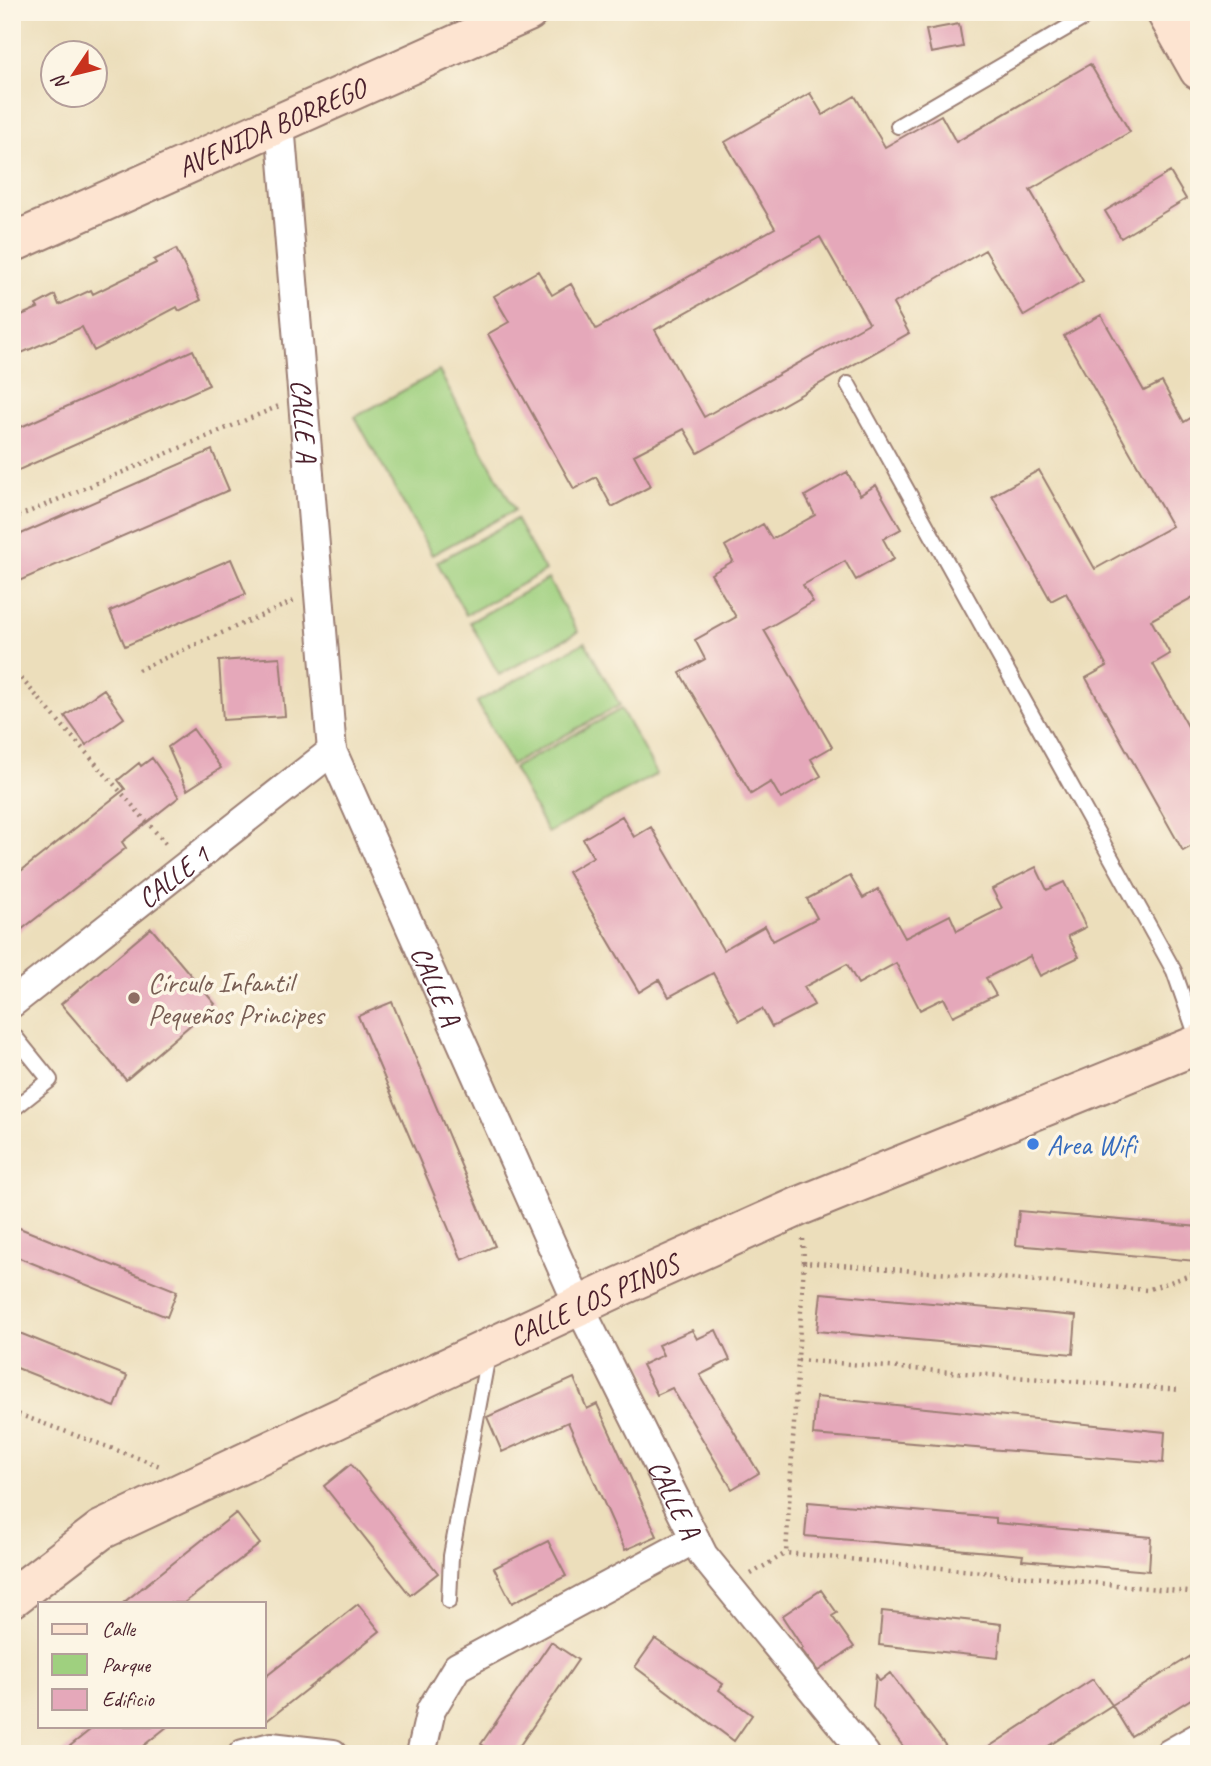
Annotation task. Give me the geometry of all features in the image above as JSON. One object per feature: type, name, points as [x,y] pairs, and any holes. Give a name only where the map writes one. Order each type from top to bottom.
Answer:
[{"type":"street","name":"AVENIDA BORREGO","points":[[12,243],[528,12]]},
{"type":"street","points":[[1166,12],[1199,70]]},
{"type":"street","name":"CALLE A","points":[[280,124],[332,751],[579,1306],[703,1555],[865,1754]]},
{"type":"street","name":"CALLE 1","points":[[12,1003],[332,751]]},
{"type":"street","name":"CALLE LOS PINOS","points":[[12,1598],[101,1530],[579,1306],[800,1206],[1199,1044]]},
{"type":"street","points":[[421,1754],[431,1710],[457,1667],[695,1539]]},
{"type":"street","points":[[1169,1754],[1199,1737]]},
{"type":"street","points":[[243,1754],[271,1747],[332,1754]]},
{"type":"lane","points":[[898,126],[1094,12]]},
{"type":"lane","points":[[848,384],[1174,971],[1199,1044]]},
{"type":"lane","points":[[12,1033],[50,1080],[12,1110]]},
{"type":"lane","points":[[449,1601],[452,1556],[489,1350]]},
{"type":"path","points":[[12,519],[302,396]]},
{"type":"path","points":[[138,670],[319,590]]},
{"type":"path","points":[[12,668],[185,867]]},
{"type":"path","points":[[786,1553],[804,1262],[1147,1290],[1199,1272]]},
{"type":"path","points":[[798,1360],[1181,1390]]},
{"type":"path","points":[[12,1412],[203,1482]]},
{"type":"path","points":[[729,1587],[786,1553],[1199,1593]]},
{"type":"green space","points":[[439,371],[515,510],[432,555],[355,417]]},
{"type":"green space","points":[[516,519],[545,571],[466,615],[437,562]]},
{"type":"green space","points":[[548,579],[578,632],[499,675],[470,622]]},
{"type":"green space","points":[[585,642],[620,705],[511,765],[477,702]]},
{"type":"green space","points":[[621,709],[657,774],[548,833],[513,768]]},
{"type":"building","points":[[959,24],[963,47],[931,53],[926,30]]},
{"type":"building","points":[[1090,64],[1130,132],[1030,190],[1083,281],[1024,316],[985,250],[893,304],[909,333],[698,453],[684,429],[634,455],[651,486],[612,507],[596,477],[574,489],[488,334],[509,322],[494,296],[538,271],[552,295],[571,284],[596,329],[775,228],[725,142],[810,93],[823,115],[855,96],[885,147],[941,115],[956,142]],"holes":[[[820,237],[869,323],[704,417],[655,330]]]},
{"type":"building","points":[[1170,172],[1186,199],[1121,238],[1105,211]]},
{"type":"building","points":[[176,249],[201,300],[179,311],[177,307],[94,351],[82,327],[12,357],[12,319],[38,308],[36,305],[55,295],[59,305],[91,290],[93,294],[156,263],[154,260]]},
{"type":"building","points":[[1101,315],[1144,391],[1162,382],[1184,422],[1199,413],[1199,594],[1151,620],[1170,654],[1153,664],[1199,746],[1199,842],[1183,851],[1086,678],[1107,666],[1066,593],[1051,601],[992,496],[1039,470],[1095,569],[1172,526],[1064,336]]},
{"type":"building","points":[[193,350],[209,385],[12,473],[12,431]]},
{"type":"building","points":[[212,450],[229,490],[12,584],[12,538]]},
{"type":"building","points":[[847,472],[860,495],[876,485],[901,529],[883,539],[894,559],[856,580],[845,561],[803,585],[813,602],[764,630],[832,747],[811,759],[821,776],[781,799],[771,782],[751,794],[680,673],[705,659],[695,640],[736,617],[711,574],[733,561],[725,546],[763,524],[772,539],[815,515],[805,496]]},
{"type":"building","points":[[231,559],[246,594],[125,646],[110,611]]},
{"type":"building","points":[[280,657],[285,716],[223,720],[219,661]]},
{"type":"building","points":[[104,689],[124,718],[86,745],[65,716]]},
{"type":"building","points":[[193,729],[221,768],[187,790],[168,747]]},
{"type":"building","points":[[152,758],[179,797],[122,842],[126,848],[12,937],[12,878],[125,789],[118,780],[139,763],[141,766]]},
{"type":"building","points":[[622,816],[634,837],[651,827],[723,950],[765,926],[773,941],[817,918],[807,899],[850,876],[863,898],[878,889],[905,938],[950,915],[957,931],[1002,908],[992,889],[1036,867],[1047,890],[1064,882],[1086,927],[1068,936],[1079,957],[1040,976],[1030,956],[986,978],[996,995],[953,1016],[944,998],[920,1010],[896,963],[858,984],[847,964],[804,987],[814,1005],[772,1027],[762,1009],[739,1021],[713,973],[669,997],[659,980],[639,992],[568,872],[593,857],[583,839]]},
{"type":"building","points":[[151,928],[215,1004],[126,1080],[61,1004]]},
{"type":"building","points":[[392,1002],[495,1246],[462,1260],[358,1016]]},
{"type":"building","points":[[1019,1211],[1199,1227],[1196,1261],[1016,1245]]},
{"type":"building","points":[[12,1225],[177,1291],[167,1317],[12,1255]]},
{"type":"building","points":[[821,1293],[1076,1316],[1073,1354],[817,1331]]},
{"type":"building","points":[[12,1330],[127,1376],[115,1407],[12,1366]]},
{"type":"building","points":[[692,1330],[697,1339],[716,1330],[730,1360],[700,1375],[759,1473],[732,1489],[672,1388],[657,1395],[642,1365],[663,1355],[658,1345]]},
{"type":"building","points":[[574,1378],[587,1409],[597,1404],[657,1536],[625,1550],[568,1422],[502,1452],[487,1417]]},
{"type":"building","points":[[816,1397],[1165,1432],[1163,1463],[813,1435]]},
{"type":"building","points":[[351,1464],[438,1573],[410,1595],[324,1486]]},
{"type":"building","points":[[808,1502],[996,1518],[996,1523],[1151,1537],[1149,1571],[1022,1560],[1023,1555],[805,1536]]},
{"type":"building","points":[[236,1513],[260,1544],[185,1602],[124,1602]]},
{"type":"building","points":[[548,1541],[566,1576],[512,1603],[494,1568]]},
{"type":"building","points":[[821,1590],[837,1613],[832,1616],[854,1647],[818,1671],[801,1649],[803,1648],[782,1616]]},
{"type":"building","points":[[358,1604],[380,1631],[266,1721],[266,1676]]},
{"type":"building","points":[[882,1611],[1001,1624],[998,1658],[879,1645]]},
{"type":"building","points":[[655,1639],[723,1684],[719,1690],[752,1715],[734,1741],[635,1667]]},
{"type":"building","points":[[551,1642],[578,1660],[514,1754],[496,1754],[481,1744]]},
{"type":"building","points":[[1199,1651],[1199,1694],[1131,1736],[1112,1705]]},
{"type":"building","points":[[890,1673],[952,1754],[909,1754],[873,1707],[876,1675],[880,1681]]},
{"type":"building","points":[[1093,1679],[1112,1705],[1036,1754],[978,1754]]},
{"type":"building","points":[[92,1728],[166,1728],[133,1754],[60,1754]]},
{"type":"place","name":"Círculo Infantil Pequeños Principes","points":[[134,998]]},
{"type":"place","name":"Area Wifi","points":[[1033,1144]]}]
